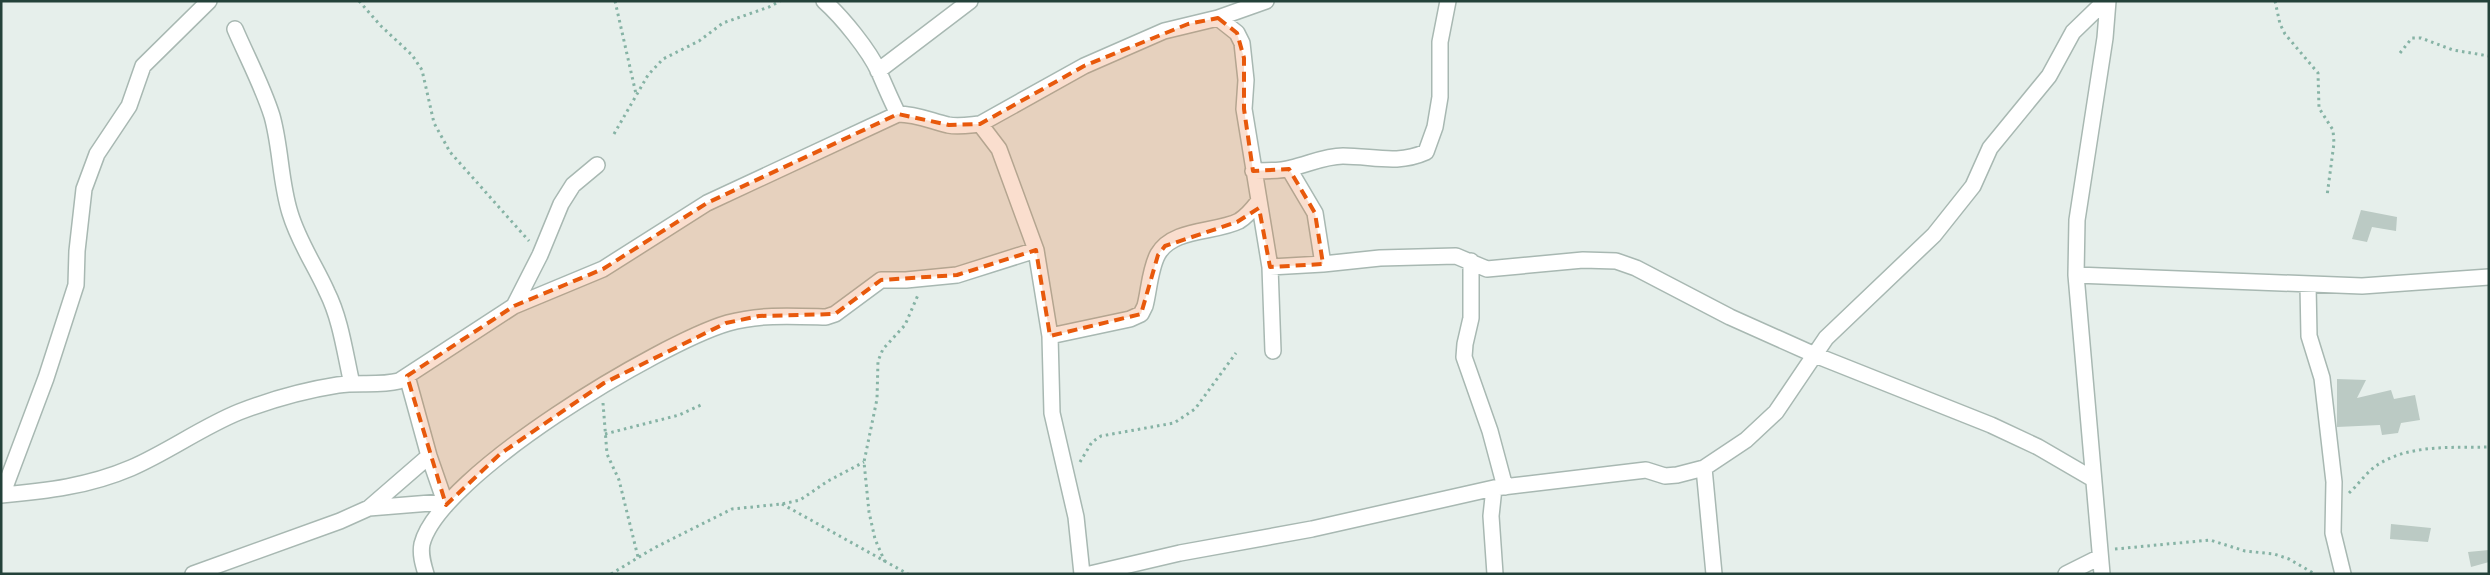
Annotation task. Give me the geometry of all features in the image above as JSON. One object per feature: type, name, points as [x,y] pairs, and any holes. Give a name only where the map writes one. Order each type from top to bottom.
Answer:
[{"type":"street","points":[[209,1],[143,66],[129,106],[96,154],[84,189],[77,251],[76,285],[46,378],[2,495],[63,489],[93,482],[132,468],[238,412],[270,402],[339,385],[387,384],[408,376],[514,306],[603,269],[707,203],[898,114],[909,114],[949,125],[980,124],[1084,66],[1146,38],[1188,24],[1218,18],[1266,1]]},
{"type":"street","points":[[824,1],[860,43],[878,71],[886,92],[898,114]]},
{"type":"street","points":[[878,71],[970,1]]},
{"type":"street","points":[[1253,171],[1289,169],[1324,158],[1344,156],[1372,160],[1415,157],[1426,152],[1435,127],[1440,97],[1440,42],[1448,1]]},
{"type":"street","points":[[2102,574],[2076,275],[2077,220],[2102,57],[2107,1]]},
{"type":"street","points":[[1090,574],[1180,552],[1312,529],[1500,487],[1646,470],[1665,476],[1677,475],[1704,468],[1746,440],[1776,412],[1826,338],[1934,235],[1973,186],[1990,148],[2049,76],[2073,32],[2107,1]]},
{"type":"street","points":[[1218,18],[1237,34],[1242,43],[1246,80],[1244,109],[1270,266],[1273,351]]},
{"type":"street","points":[[235,28],[271,114],[277,139],[281,180],[290,215],[306,256],[327,292],[352,384]]},
{"type":"street","points":[[980,124],[999,149],[1036,250],[1050,336],[1052,413],[1080,541],[1082,574]]},
{"type":"street","points":[[514,306],[540,255],[561,204],[573,185],[597,166]]},
{"type":"street","points":[[1289,169],[1315,213],[1323,264]]},
{"type":"street","points":[[1050,336],[1130,319],[1141,314],[1145,306],[1158,255],[1165,246],[1176,239],[1237,222],[1248,215],[1258,202]]},
{"type":"street","points":[[426,574],[421,555],[423,542],[444,503],[500,454],[604,383],[726,323],[759,316],[826,316],[835,314],[881,280],[957,275],[1036,250]]},
{"type":"street","points":[[1270,266],[1428,256],[1456,256],[1486,269],[1583,260],[1616,262],[1636,268],[1730,317],[1815,355],[1991,425],[2038,447],[2093,478]]},
{"type":"street","points":[[1471,261],[1472,318],[1465,344],[1464,357],[1490,431],[1500,487],[1491,516],[1495,574]]},
{"type":"street","points":[[2076,275],[2362,286],[2489,276]]},
{"type":"street","points":[[2308,285],[2309,336],[2322,378],[2334,482],[2333,533],[2343,574]]},
{"type":"street","points":[[408,376],[428,456],[444,503]]},
{"type":"street","points":[[193,574],[340,521],[369,508],[428,456]]},
{"type":"street","points":[[1704,468],[1714,574]]},
{"type":"street","points":[[369,508],[444,503]]},
{"type":"street","points":[[2066,574],[2100,554]]},
{"type":"path","points":[[359,1],[381,26],[412,55],[422,70],[434,123],[450,152],[511,219],[540,255]]},
{"type":"path","points":[[615,1],[636,95]]},
{"type":"path","points":[[614,134],[648,75],[663,59],[698,41],[723,23],[769,7],[780,1]]},
{"type":"path","points":[[2275,1],[2280,24],[2285,34],[2318,73],[2317,100],[2333,130],[2334,143],[2327,196]]},
{"type":"path","points":[[2400,53],[2412,38],[2421,38],[2453,50],[2489,56]]},
{"type":"path","points":[[885,562],[875,539],[869,512],[864,462],[877,400],[878,361],[883,349],[905,325],[925,278]]},
{"type":"path","points":[[1068,482],[1092,442],[1101,436],[1174,422],[1195,409],[1236,353]]},
{"type":"path","points":[[604,383],[602,412],[607,454],[619,480],[638,557]]},
{"type":"path","points":[[605,434],[679,415],[701,405]]},
{"type":"path","points":[[2332,511],[2378,464],[2394,457],[2427,448],[2489,447]]},
{"type":"path","points":[[611,574],[618,572],[638,557],[732,509],[782,504],[805,497],[828,481],[864,462]]},
{"type":"path","points":[[782,504],[834,531],[908,574]]},
{"type":"path","points":[[2100,554],[2210,540],[2245,551],[2282,557],[2315,574]]},
{"type":"highlighted area","points":[[1218,18],[1237,33],[1244,58],[1244,109],[1253,171],[1289,169],[1315,213],[1323,264],[1270,267],[1259,208],[1237,222],[1165,246],[1158,255],[1141,314],[1050,336],[1036,250],[957,275],[881,280],[835,314],[759,316],[726,323],[604,383],[500,454],[446,505],[407,376],[514,306],[603,269],[707,203],[898,114],[949,125],[980,124],[1084,66],[1188,24]]},
{"type":"building","points":[[2361,210],[2397,217],[2396,231],[2372,227],[2367,242],[2352,239]]},
{"type":"building","points":[[2337,379],[2366,380],[2357,398],[2391,390],[2394,399],[2415,395],[2420,420],[2401,423],[2398,433],[2382,435],[2380,425],[2337,427]]},
{"type":"building","points":[[2391,524],[2431,528],[2428,542],[2390,539]]},
{"type":"building","points":[[2489,550],[2489,562],[2471,567],[2468,552]]}]
